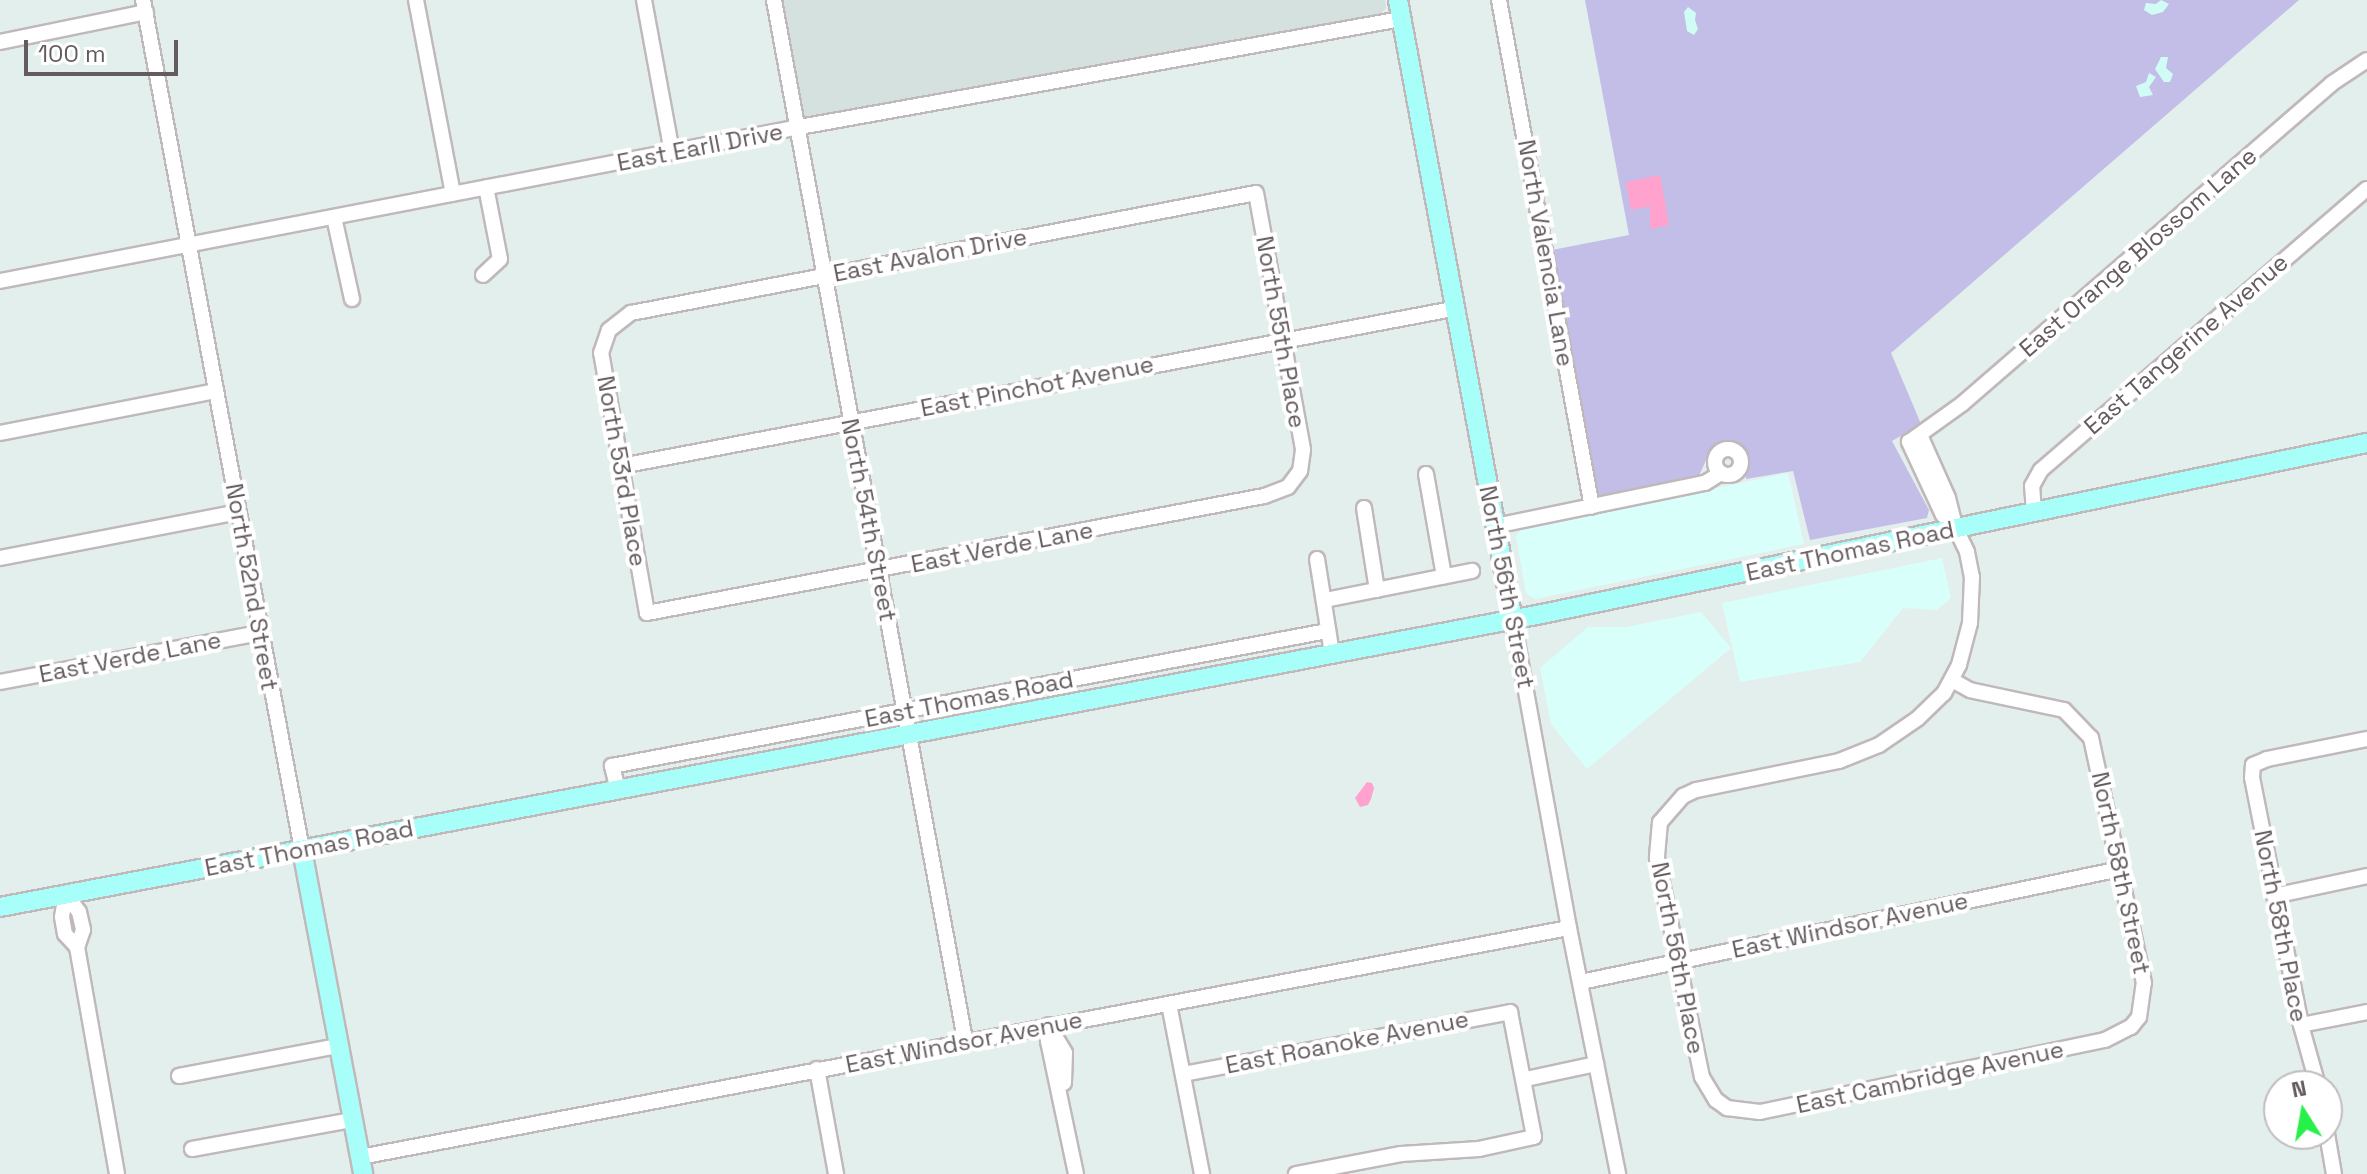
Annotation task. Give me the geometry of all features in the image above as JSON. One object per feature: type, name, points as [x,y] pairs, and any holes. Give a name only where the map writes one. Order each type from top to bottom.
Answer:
[{"type":"main road","name":"North 56th Street","points":[[1400,9],[1453,309],[1513,620]]},
{"type":"main road","name":"East Thomas Road","points":[[0,907],[1513,620],[2367,443]]},
{"type":"main road","name":"North 52nd Street","points":[[302,850],[361,1165]]},
{"type":"street","points":[[416,0],[453,194]]},
{"type":"street","points":[[644,0],[672,152]]},
{"type":"street","name":"North 54th Street","points":[[774,0],[822,276],[965,1040]]},
{"type":"street","name":"North Valencia Lane","points":[[1499,0],[1592,507]]},
{"type":"street","points":[[0,42],[144,6]]},
{"type":"street","name":"North 52nd Street","points":[[144,6],[302,850]]},
{"type":"street","name":"East Earll Drive","points":[[0,281],[1400,9]]},
{"type":"street","name":"East Orange Blossom Lane","points":[[1956,529],[1948,498],[1914,439],[1973,395],[2331,84],[2367,60]]},
{"type":"street","points":[[483,275],[500,259],[486,187]]},
{"type":"street","name":"East Tangerine Avenue","points":[[2034,513],[2032,486],[2041,470],[2367,189]]},
{"type":"street","name":"East Avalon Drive","points":[[609,330],[631,313],[1256,193]]},
{"type":"street","name":"North 55th Place","points":[[1256,193],[1303,450],[1300,471]]},
{"type":"street","points":[[334,217],[352,299]]},
{"type":"street","name":"East Pinchot Avenue","points":[[621,466],[1453,309]]},
{"type":"street","name":"North 53rd Place","points":[[609,330],[601,353],[647,613]]},
{"type":"street","points":[[0,433],[216,391]]},
{"type":"street","name":"East Verde Lane","points":[[647,613],[1264,496],[1288,487],[1300,471]]},
{"type":"street","points":[[1495,526],[1705,483],[1721,473]]},
{"type":"street","points":[[1426,474],[1444,576]]},
{"type":"street","points":[[1364,508],[1377,590]]},
{"type":"street","points":[[0,558],[238,512]]},
{"type":"street","points":[[1952,680],[1970,623],[1973,598],[1967,552],[1956,529]]},
{"type":"street","points":[[1317,559],[1332,654]]},
{"type":"street","points":[[1325,600],[1472,571]]},
{"type":"street","name":"North 56th Street","points":[[1513,620],[1618,1174]]},
{"type":"street","name":"East Thomas Road","points":[[618,790],[612,766],[1327,631]]},
{"type":"street","name":"East Verde Lane","points":[[0,682],[260,633]]},
{"type":"street","name":"North 58th Street","points":[[1952,680],[1970,690],[2050,704],[2064,710],[2086,731],[2095,750],[2144,983],[2139,1017]]},
{"type":"street","name":"North 56th Place","points":[[1716,1100],[1702,1077],[1656,847],[1660,822],[1683,796],[1696,790],[1839,761],[1879,745],[1917,719],[1952,680]]},
{"type":"street","name":"North 58th Place","points":[[2314,1070],[2274,896],[2252,778],[2253,765],[2267,759],[2367,739]]},
{"type":"street","name":"East Windsor Avenue","points":[[1581,982],[2120,869]]},
{"type":"street","points":[[2274,896],[2367,876]]},
{"type":"street","points":[[66,894],[63,926],[65,934],[77,947],[117,1174]]},
{"type":"street","name":"East Windsor Avenue","points":[[361,1165],[817,1069],[1569,928]]},
{"type":"street","points":[[1169,1004],[1202,1174]]},
{"type":"street","name":"East Roanoke Avenue","points":[[1183,1074],[1510,1012],[1526,1079]]},
{"type":"street","points":[[2301,1025],[2367,1012]]},
{"type":"street","name":"East Cambridge Avenue","points":[[1716,1100],[1735,1111],[1760,1112],[2105,1040],[2131,1027],[2139,1017]]},
{"type":"street","points":[[1049,1025],[1065,1053],[1057,1068],[1076,1174]]},
{"type":"street","points":[[179,1076],[338,1046]]},
{"type":"street","points":[[1296,1174],[1401,1154],[1479,1149],[1534,1137],[1526,1079],[1596,1064]]},
{"type":"street","points":[[817,1069],[836,1174]]},
{"type":"street","points":[[192,1149],[352,1120]]},
{"type":"street","points":[[2330,1150],[2334,1174]]},
{"type":"shaded area","points":[[781,0],[1385,0],[1386,8],[1379,16],[812,124],[802,117]]},
{"type":"shaded area","points":[[1585,0],[2299,0],[1891,353],[1921,424],[1892,441],[1929,510],[1927,518],[1810,540],[1793,471],[1746,479],[1745,449],[1707,458],[1698,478],[1597,499],[1552,250],[1629,235]]},
{"type":"shaded area","points":[[1660,175],[1669,225],[1650,229],[1650,206],[1631,210],[1626,182]]},
{"type":"shaded area","points":[[1788,473],[1804,544],[1535,599],[1526,593],[1516,536],[1523,528]]},
{"type":"shaded area","points":[[1942,558],[1951,598],[1937,610],[1903,608],[1860,662],[1740,682],[1722,603]]},
{"type":"shaded area","points":[[1701,612],[1731,648],[1587,769],[1551,724],[1540,668],[1588,627],[1626,627]]},
{"type":"shaded area","points":[[1367,782],[1372,783],[1374,788],[1371,799],[1368,805],[1360,807],[1355,798]]},
{"type":"sand","points":[[2161,0],[2169,4],[2163,12],[2152,15],[2144,10],[2146,3],[2156,4]]},
{"type":"sand","points":[[1688,7],[1696,13],[1698,29],[1694,35],[1687,31],[1684,12]]},
{"type":"sand","points":[[2161,57],[2168,57],[2166,68],[2173,74],[2170,82],[2164,82],[2155,69]]},
{"type":"sand","points":[[2149,73],[2156,77],[2149,87],[2153,95],[2140,97],[2136,86],[2146,82]]}]
